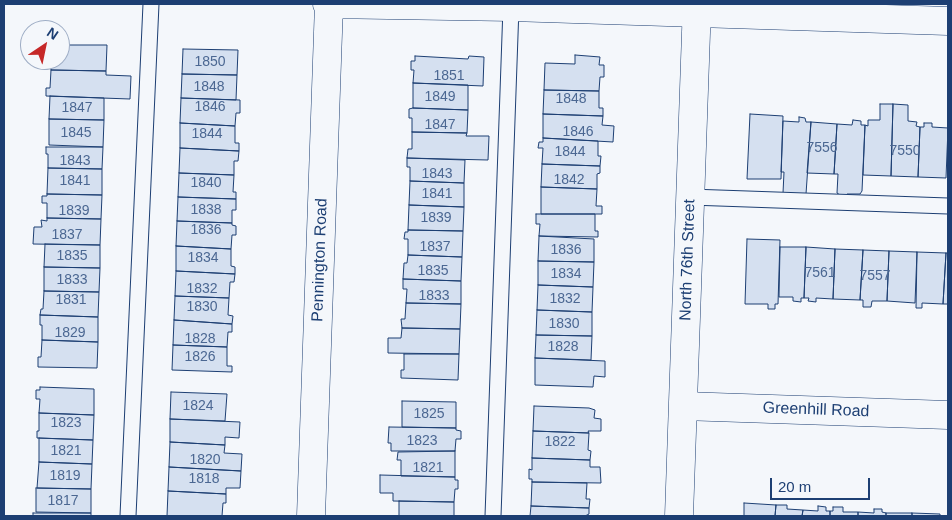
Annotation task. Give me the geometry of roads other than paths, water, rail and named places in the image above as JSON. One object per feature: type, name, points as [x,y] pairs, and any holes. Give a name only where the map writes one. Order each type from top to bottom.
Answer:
[{"type":"street","points":[[328,4],[697,8],[948,21]]},
{"type":"street","name":"Pennington Road","points":[[311,516],[328,4]]},
{"type":"street","name":"North 76th Street","points":[[679,516],[697,8]]},
{"type":"street","name":"Greenhill Road","points":[[683,406],[948,415]]},
{"type":"lane","points":[[128,516],[151,4]]},
{"type":"lane","points":[[493,516],[511,7]]},
{"type":"lane","points":[[690,197],[948,206]]}]
